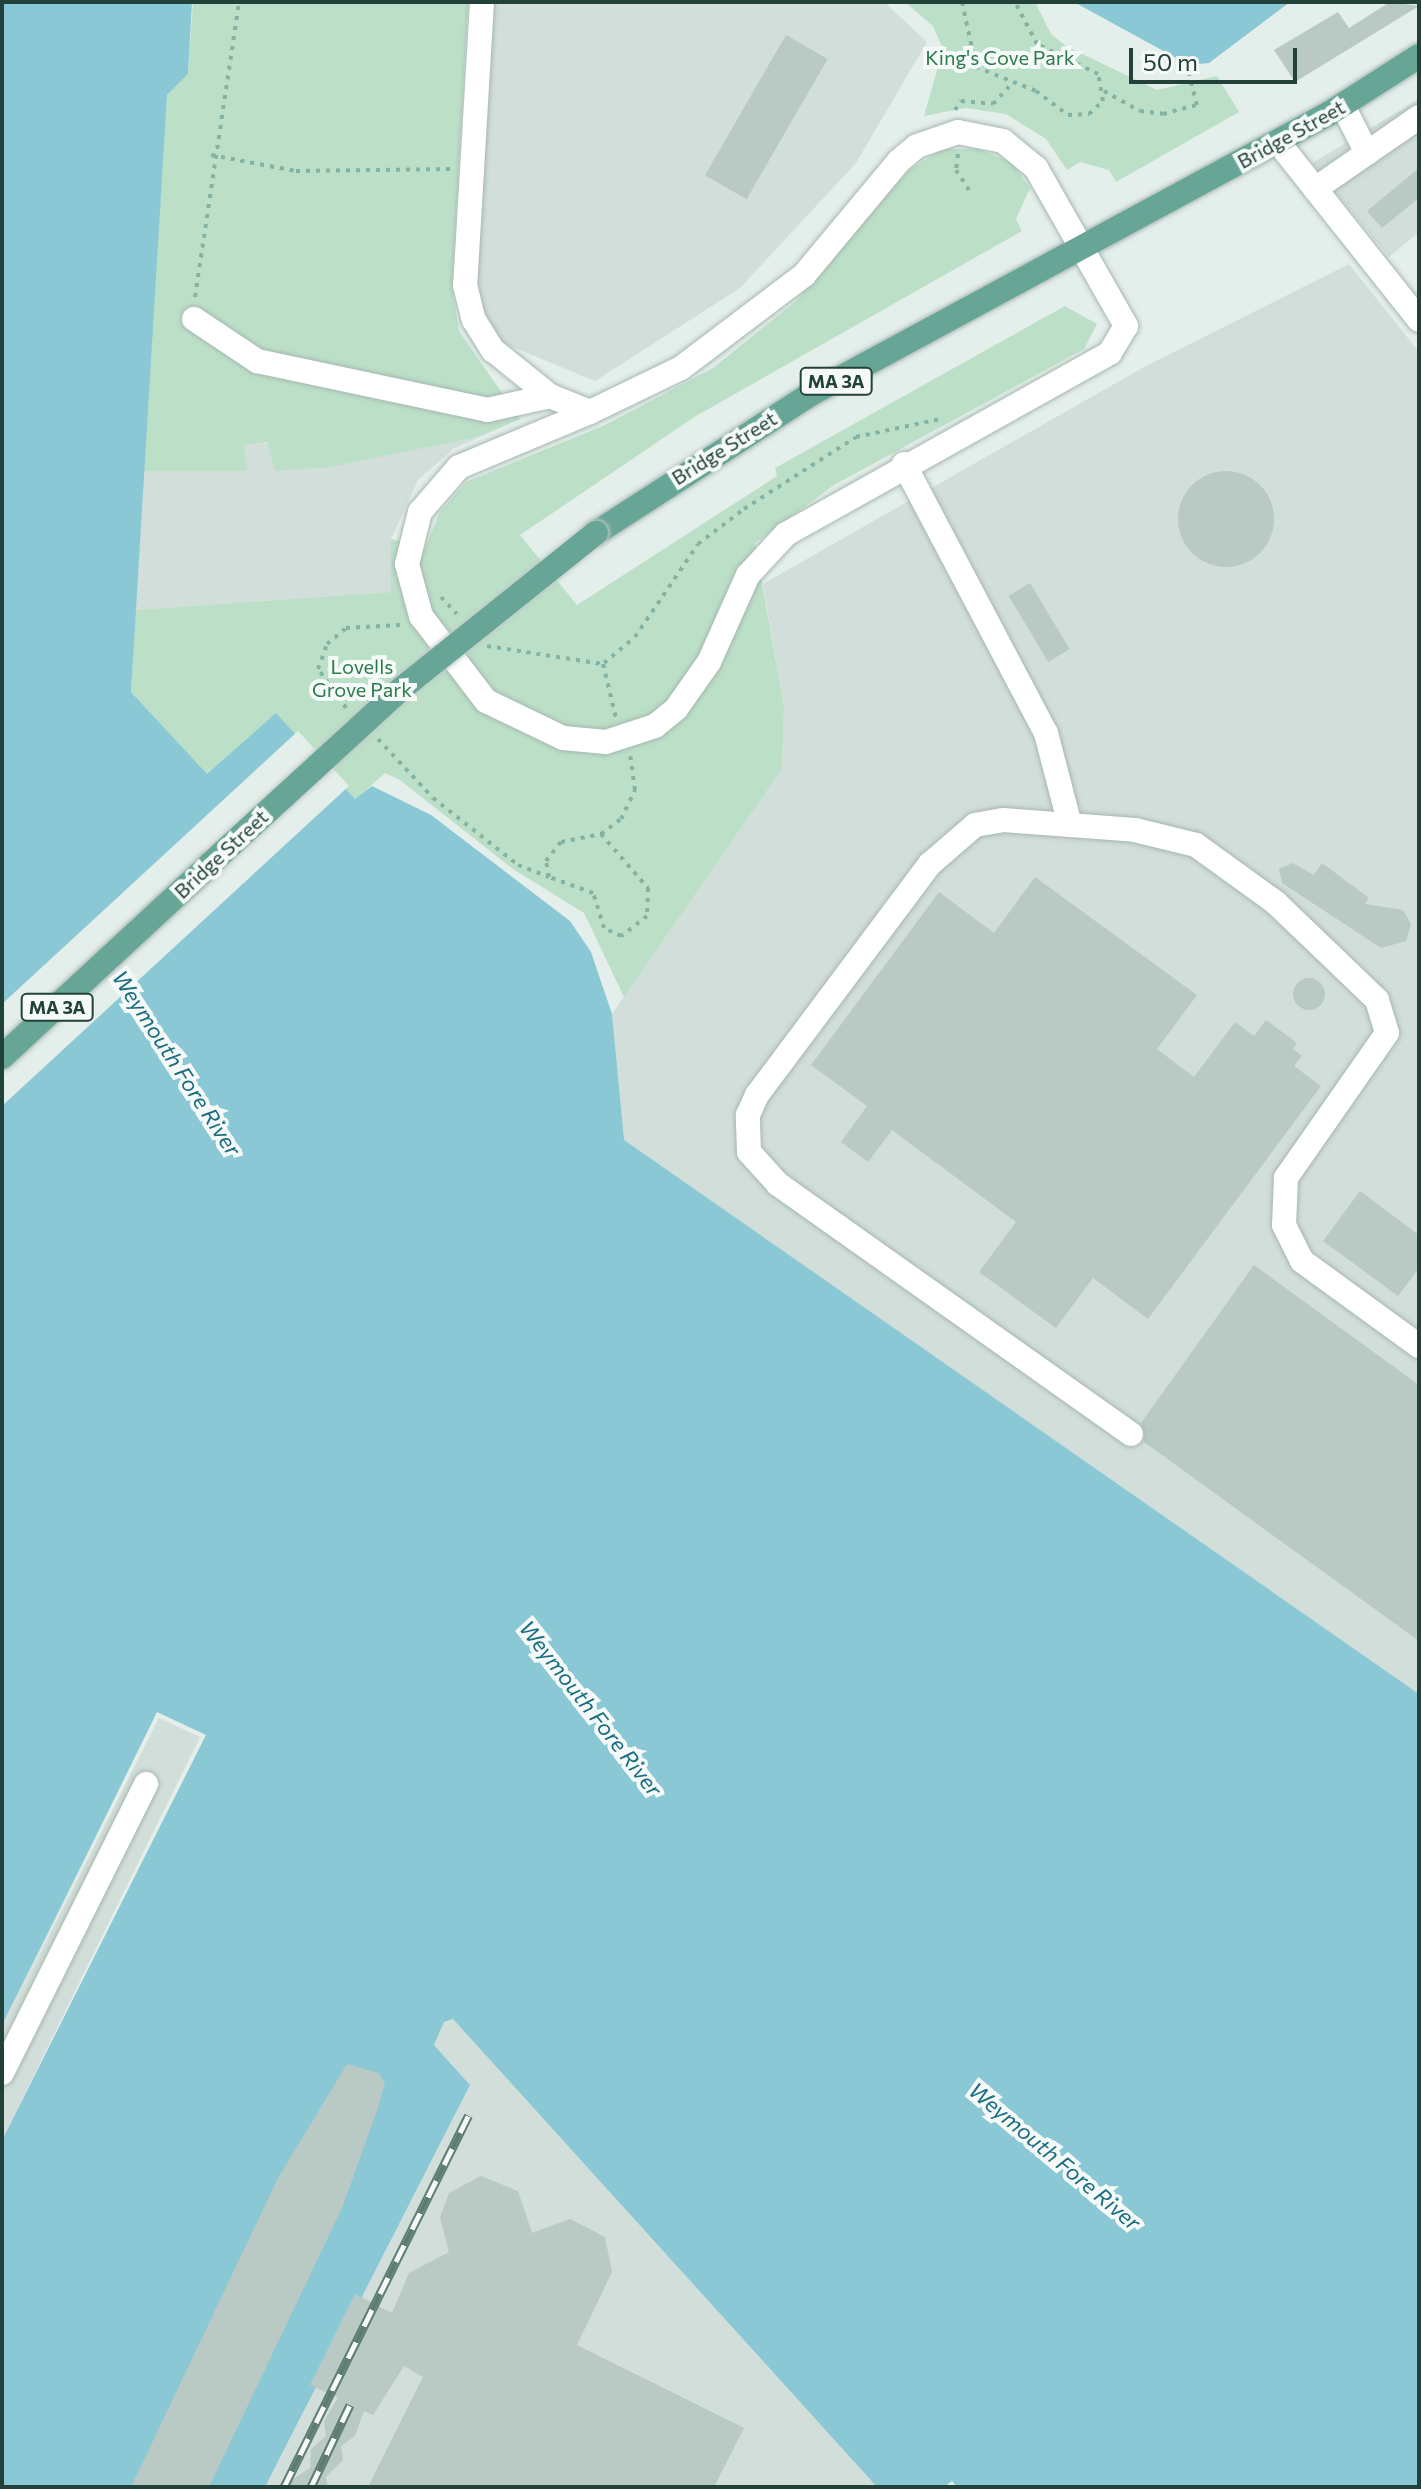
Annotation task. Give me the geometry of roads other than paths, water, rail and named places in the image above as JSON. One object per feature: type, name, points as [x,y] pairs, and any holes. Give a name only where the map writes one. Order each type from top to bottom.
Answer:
[{"type":"main road","name":"Bridge Street","points":[[2,1057],[401,689],[596,533],[809,395],[1343,106],[1419,56]]},
{"type":"street","points":[[482,2],[465,285],[474,320],[519,377],[550,396],[590,412]]},
{"type":"street","points":[[1343,106],[1367,153]]},
{"type":"street","points":[[1315,189],[1419,117]]},
{"type":"street","points":[[985,133],[1021,152],[1087,247],[1122,310],[1125,339],[904,464],[766,551],[732,600],[693,688],[655,726],[626,738],[585,742],[503,715],[453,664],[421,616],[407,564],[420,512],[437,488],[482,455],[590,412],[681,368],[767,308],[835,242],[899,161],[938,136],[985,133]]},
{"type":"street","points":[[1278,142],[1419,320]]},
{"type":"street","points":[[194,319],[257,361],[487,410],[550,396]]},
{"type":"street","points":[[904,464],[1046,733],[1070,825]]},
{"type":"street","points":[[1131,1434],[778,1184],[749,1152],[746,1133],[757,1095],[951,841],[1003,820],[1070,825],[1196,845],[1295,918],[1377,1000],[1388,1017],[1387,1033],[1286,1178],[1284,1225],[1302,1261],[1415,1334]]},
{"type":"street","points":[[2,2073],[146,1784]]},
{"type":"water","name":"Weymouth Fore River","points":[[2,2],[192,2],[188,74],[167,95],[131,692],[207,774],[276,713],[355,799],[372,786],[431,815],[570,921],[591,952],[612,1014],[624,1140],[1419,1694],[1419,2487],[957,2487],[952,2481],[944,2487],[877,2487],[453,2019],[444,2022],[434,2045],[470,2085],[265,2487],[2,2487],[2,2140],[205,1736],[157,1713],[2,2025]]},
{"type":"water","points":[[1074,2],[1290,2],[1209,63],[1189,65]]},
{"type":"railway","points":[[284,2487],[469,2115]]},
{"type":"railway","points":[[311,2487],[350,2405]]},
{"type":"park label","name":"King's Cove Park","points":[[1000,57]]},
{"type":"park label","name":"Lovells Grove Park","points":[[362,678]]}]
